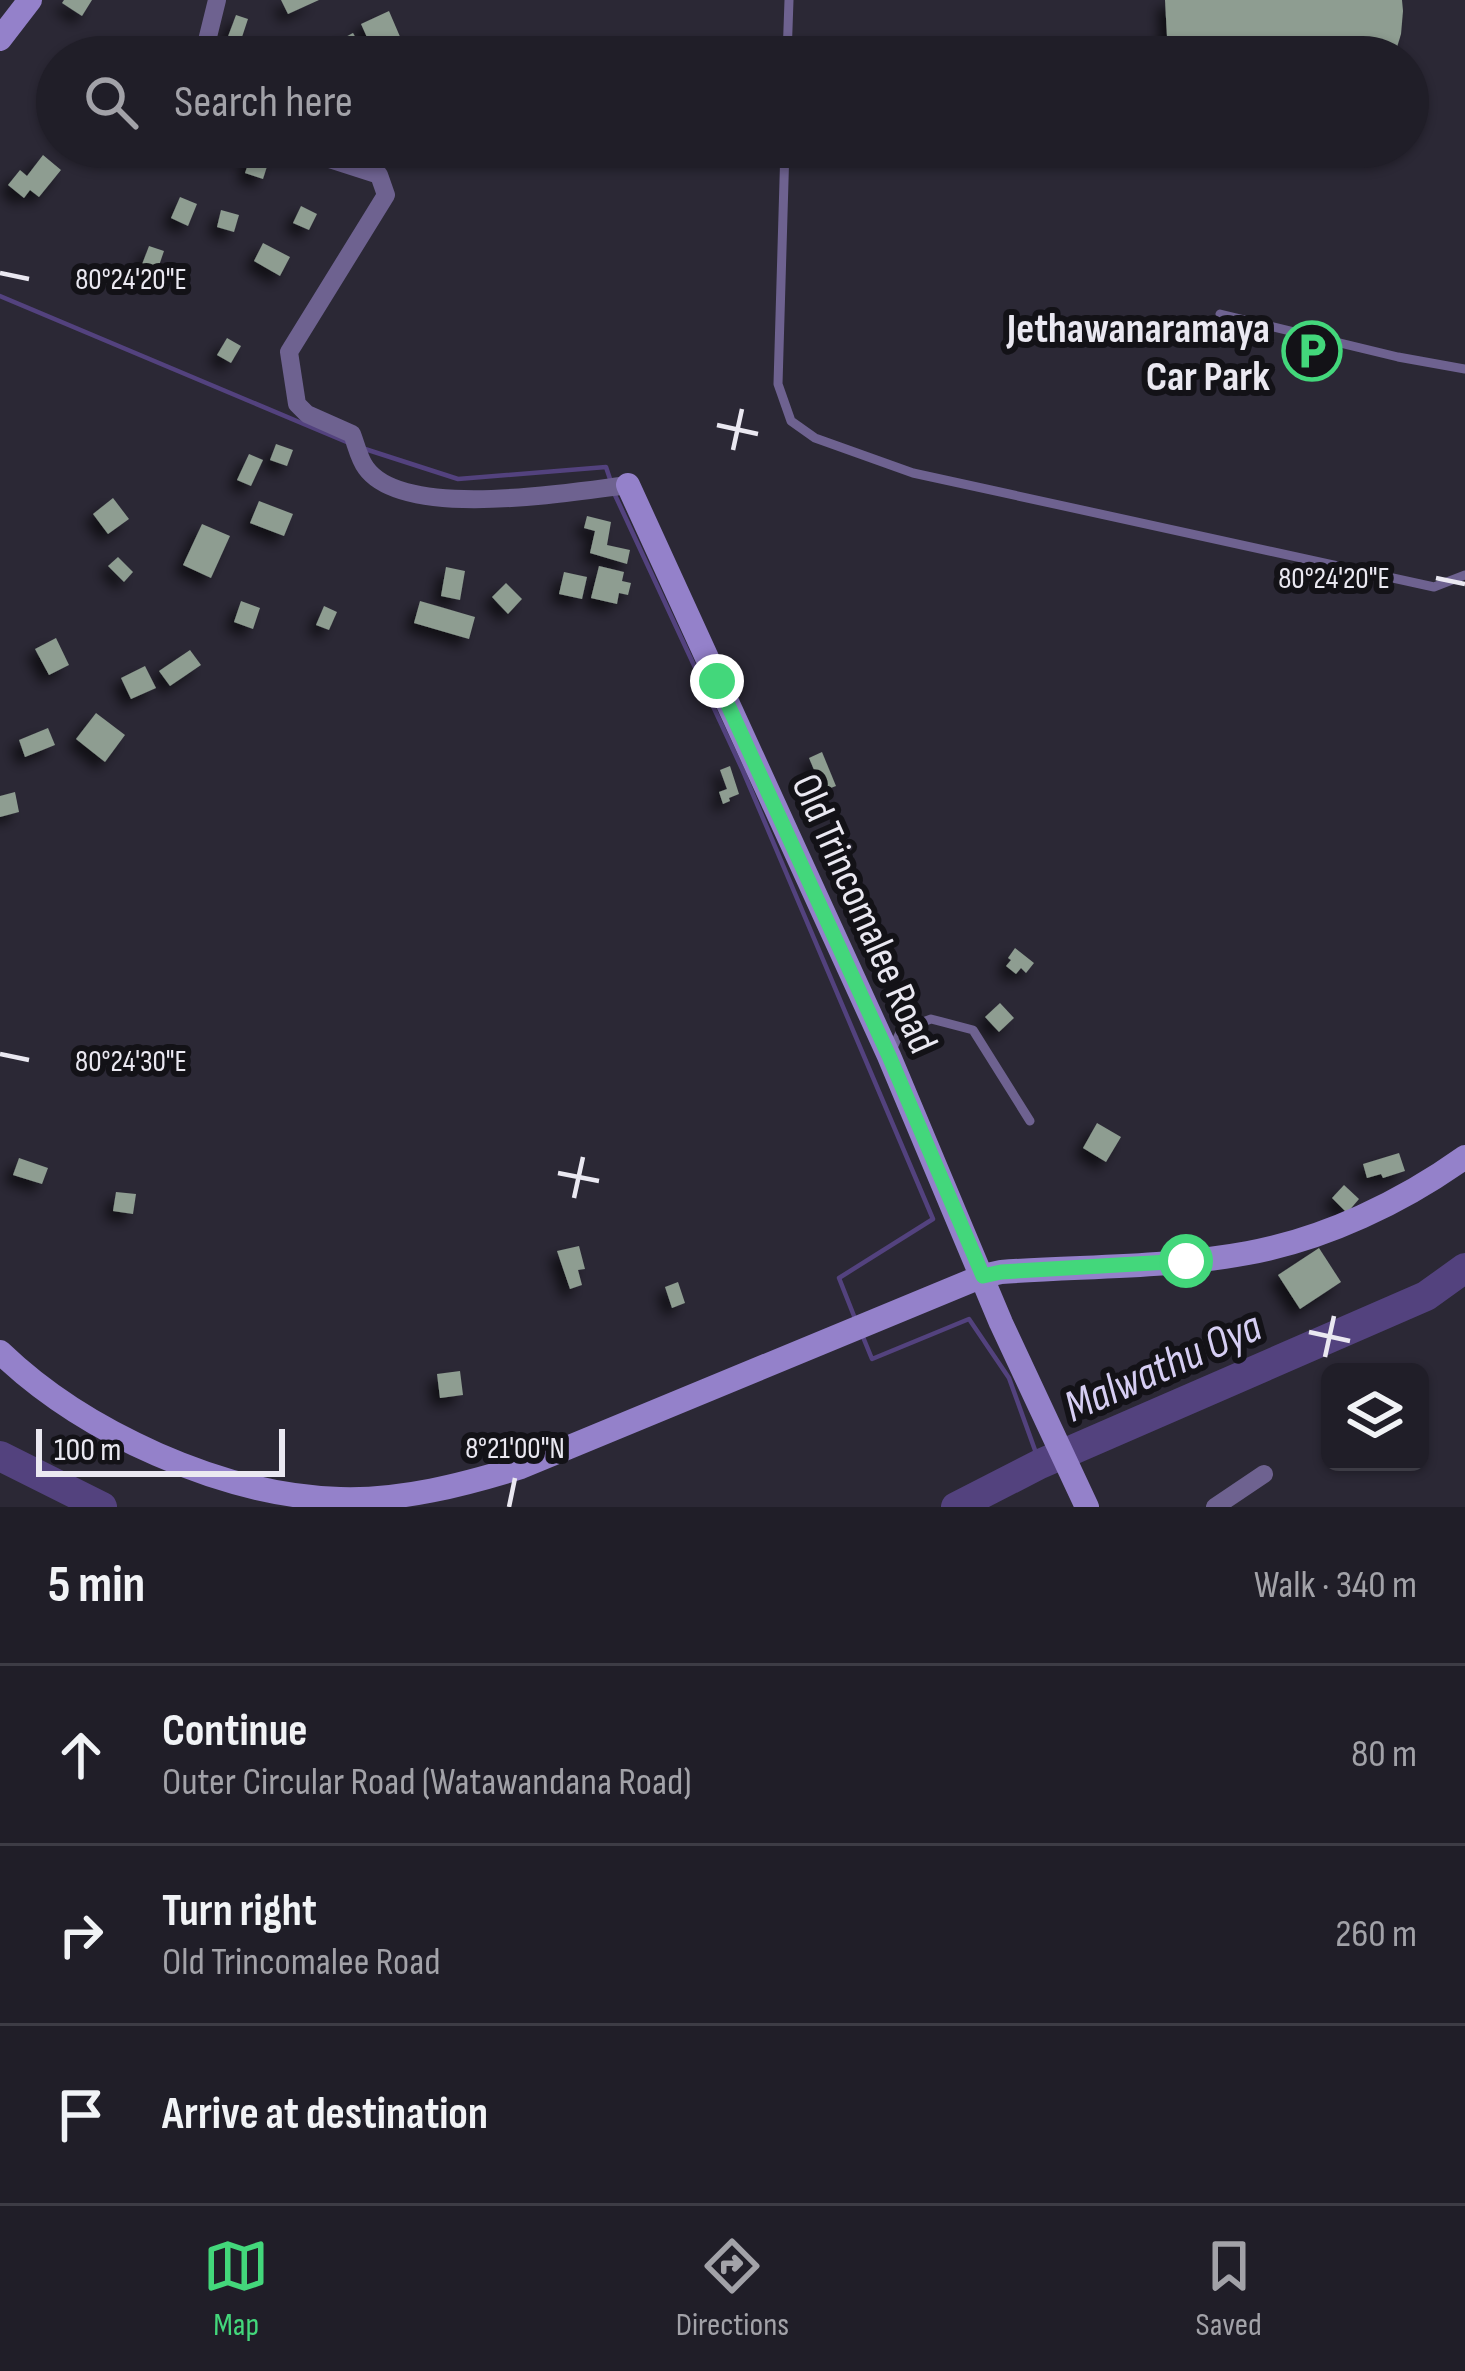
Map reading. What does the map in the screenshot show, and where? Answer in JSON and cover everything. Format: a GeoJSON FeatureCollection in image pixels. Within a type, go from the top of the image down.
{"type":"FeatureCollection","features":[{"type":"Feature","properties":{"kind":"main road"},"geometry":{"type":"LineString","coordinates":[[0,39],[30,0]]}},
{"type":"Feature","properties":{"kind":"main road","name":"Old Trincomalee Road"},"geometry":{"type":"LineString","coordinates":[[628,485],[889,1056],[1001,1323],[1088,1507]]}},
{"type":"Feature","properties":{"kind":"main road"},"geometry":{"type":"LineString","coordinates":[[0,1352],[82,1416],[203,1471],[316,1498],[427,1490],[521,1467],[983,1276],[1186,1261],[1271,1249],[1379,1208],[1465,1157]]}},
{"type":"Feature","properties":{"kind":"street"},"geometry":{"type":"LineString","coordinates":[[208,36],[217,0]]}},
{"type":"Feature","properties":{"kind":"street"},"geometry":{"type":"LineString","coordinates":[[357,168],[379,175],[386,194],[289,352],[297,404],[352,434],[367,470],[394,488],[426,496],[498,500],[628,485]]}},
{"type":"Feature","properties":{"kind":"street"},"geometry":{"type":"LineString","coordinates":[[1215,1507],[1264,1474]]}},
{"type":"Feature","properties":{"kind":"lane"},"geometry":{"type":"LineString","coordinates":[[788,36],[789,0]]}},
{"type":"Feature","properties":{"kind":"lane"},"geometry":{"type":"LineString","coordinates":[[783,168],[778,384],[791,421],[815,438],[913,473],[1435,586],[1465,575]]}},
{"type":"Feature","properties":{"kind":"lane"},"geometry":{"type":"LineString","coordinates":[[1220,314],[1465,369]]}},
{"type":"Feature","properties":{"kind":"lane"},"geometry":{"type":"LineString","coordinates":[[889,1056],[902,1030],[931,1019],[973,1030],[1030,1121]]}},
{"type":"Feature","properties":{"kind":"building"},"geometry":{"type":"Polygon","coordinates":[[[64,0],[92,0],[82,16],[64,0]]]}},
{"type":"Feature","properties":{"kind":"building"},"geometry":{"type":"Polygon","coordinates":[[[281,0],[319,0],[288,14],[281,0]]]}},
{"type":"Feature","properties":{"kind":"building"},"geometry":{"type":"Polygon","coordinates":[[[1165,0],[1402,0],[1400,36],[1167,36],[1165,0]]]}},
{"type":"Feature","properties":{"kind":"building"},"geometry":{"type":"Polygon","coordinates":[[[389,11],[400,36],[366,36],[361,24],[389,11]]]}},
{"type":"Feature","properties":{"kind":"building"},"geometry":{"type":"Polygon","coordinates":[[[236,15],[248,19],[242,36],[228,36],[236,15]]]}},
{"type":"Feature","properties":{"kind":"building"},"geometry":{"type":"Polygon","coordinates":[[[36,164],[36,168],[61,170],[39,197],[30,190],[24,198],[8,185],[20,170],[27,176],[36,164]]]}},
{"type":"Feature","properties":{"kind":"building"},"geometry":{"type":"Polygon","coordinates":[[[247,168],[267,168],[263,179],[245,173],[247,168]]]}},
{"type":"Feature","properties":{"kind":"building"},"geometry":{"type":"Polygon","coordinates":[[[180,197],[197,204],[188,226],[171,218],[180,197]]]}},
{"type":"Feature","properties":{"kind":"building"},"geometry":{"type":"Polygon","coordinates":[[[301,206],[317,214],[309,230],[293,223],[301,206]]]}},
{"type":"Feature","properties":{"kind":"building"},"geometry":{"type":"Polygon","coordinates":[[[221,210],[239,215],[234,232],[217,227],[221,210]]]}},
{"type":"Feature","properties":{"kind":"building"},"geometry":{"type":"Polygon","coordinates":[[[263,243],[290,257],[280,276],[254,261],[263,243]]]}},
{"type":"Feature","properties":{"kind":"building"},"geometry":{"type":"Polygon","coordinates":[[[149,246],[164,251],[154,280],[138,275],[149,246]]]}},
{"type":"Feature","properties":{"kind":"building"},"geometry":{"type":"Polygon","coordinates":[[[227,338],[241,346],[231,363],[217,355],[227,338]]]}},
{"type":"Feature","properties":{"kind":"building"},"geometry":{"type":"Polygon","coordinates":[[[276,444],[293,450],[287,466],[270,460],[276,444]]]}},
{"type":"Feature","properties":{"kind":"building"},"geometry":{"type":"Polygon","coordinates":[[[249,454],[263,460],[251,486],[237,480],[249,454]]]}},
{"type":"Feature","properties":{"kind":"building"},"geometry":{"type":"Polygon","coordinates":[[[113,498],[129,519],[108,534],[93,514],[113,498]]]}},
{"type":"Feature","properties":{"kind":"building"},"geometry":{"type":"Polygon","coordinates":[[[259,501],[293,514],[284,536],[250,523],[259,501]]]}},
{"type":"Feature","properties":{"kind":"building"},"geometry":{"type":"Polygon","coordinates":[[[587,516],[611,522],[607,545],[630,550],[627,564],[590,553],[595,531],[584,528],[587,516]]]}},
{"type":"Feature","properties":{"kind":"building"},"geometry":{"type":"Polygon","coordinates":[[[202,524],[230,536],[211,578],[183,565],[202,524]]]}},
{"type":"Feature","properties":{"kind":"building"},"geometry":{"type":"Polygon","coordinates":[[[118,557],[133,572],[124,582],[108,566],[118,557]]]}},
{"type":"Feature","properties":{"kind":"building"},"geometry":{"type":"Polygon","coordinates":[[[599,566],[624,572],[622,581],[631,583],[628,595],[619,593],[617,604],[591,598],[599,566]]]}},
{"type":"Feature","properties":{"kind":"building"},"geometry":{"type":"Polygon","coordinates":[[[446,567],[465,571],[460,600],[441,596],[446,567]]]}},
{"type":"Feature","properties":{"kind":"building"},"geometry":{"type":"Polygon","coordinates":[[[564,572],[587,577],[582,599],[559,594],[564,572]]]}},
{"type":"Feature","properties":{"kind":"building"},"geometry":{"type":"Polygon","coordinates":[[[506,583],[522,599],[508,614],[492,597],[506,583]]]}},
{"type":"Feature","properties":{"kind":"building"},"geometry":{"type":"Polygon","coordinates":[[[241,601],[260,608],[253,629],[234,622],[241,601]]]}},
{"type":"Feature","properties":{"kind":"building"},"geometry":{"type":"Polygon","coordinates":[[[420,601],[475,617],[469,639],[414,623],[420,601]]]}},
{"type":"Feature","properties":{"kind":"building"},"geometry":{"type":"Polygon","coordinates":[[[324,606],[337,612],[329,630],[316,625],[324,606]]]}},
{"type":"Feature","properties":{"kind":"building"},"geometry":{"type":"Polygon","coordinates":[[[56,638],[69,665],[49,675],[35,649],[56,638]]]}},
{"type":"Feature","properties":{"kind":"building"},"geometry":{"type":"Polygon","coordinates":[[[190,650],[201,665],[170,686],[159,671],[190,650]]]}},
{"type":"Feature","properties":{"kind":"building"},"geometry":{"type":"Polygon","coordinates":[[[145,666],[156,688],[131,699],[121,678],[145,666]]]}},
{"type":"Feature","properties":{"kind":"building"},"geometry":{"type":"Polygon","coordinates":[[[96,713],[125,735],[105,762],[76,739],[96,713]]]}},
{"type":"Feature","properties":{"kind":"building"},"geometry":{"type":"Polygon","coordinates":[[[48,728],[55,745],[25,757],[19,740],[48,728]]]}},
{"type":"Feature","properties":{"kind":"building"},"geometry":{"type":"Polygon","coordinates":[[[822,752],[836,786],[823,791],[809,758],[822,752]]]}},
{"type":"Feature","properties":{"kind":"building"},"geometry":{"type":"Polygon","coordinates":[[[730,766],[739,794],[723,804],[719,792],[727,789],[720,770],[730,766]]]}},
{"type":"Feature","properties":{"kind":"building"},"geometry":{"type":"Polygon","coordinates":[[[15,792],[19,812],[0,817],[0,796],[15,792]]]}},
{"type":"Feature","properties":{"kind":"building"},"geometry":{"type":"Polygon","coordinates":[[[1015,948],[1034,963],[1026,973],[1021,968],[1016,974],[1006,966],[1015,948]]]}},
{"type":"Feature","properties":{"kind":"building"},"geometry":{"type":"Polygon","coordinates":[[[1000,1003],[1014,1018],[999,1032],[985,1017],[1000,1003]]]}},
{"type":"Feature","properties":{"kind":"building"},"geometry":{"type":"Polygon","coordinates":[[[1097,1123],[1121,1137],[1106,1162],[1083,1148],[1097,1123]]]}},
{"type":"Feature","properties":{"kind":"building"},"geometry":{"type":"Polygon","coordinates":[[[1399,1153],[1405,1171],[1367,1178],[1363,1164],[1399,1153]]]}},
{"type":"Feature","properties":{"kind":"building"},"geometry":{"type":"Polygon","coordinates":[[[19,1158],[48,1168],[42,1184],[13,1175],[19,1158]]]}},
{"type":"Feature","properties":{"kind":"building"},"geometry":{"type":"Polygon","coordinates":[[[1344,1185],[1359,1199],[1347,1213],[1332,1198],[1344,1185]]]}},
{"type":"Feature","properties":{"kind":"building"},"geometry":{"type":"Polygon","coordinates":[[[116,1192],[136,1194],[133,1214],[113,1211],[116,1192]]]}},
{"type":"Feature","properties":{"kind":"building"},"geometry":{"type":"Polygon","coordinates":[[[579,1246],[585,1269],[578,1270],[582,1285],[570,1289],[557,1251],[579,1246]]]}},
{"type":"Feature","properties":{"kind":"building"},"geometry":{"type":"Polygon","coordinates":[[[1319,1248],[1341,1282],[1300,1309],[1278,1275],[1319,1248]]]}},
{"type":"Feature","properties":{"kind":"building"},"geometry":{"type":"Polygon","coordinates":[[[678,1282],[685,1303],[672,1308],[665,1287],[678,1282]]]}},
{"type":"Feature","properties":{"kind":"building"},"geometry":{"type":"Polygon","coordinates":[[[460,1371],[463,1395],[440,1398],[437,1374],[460,1371]]]}},
{"type":"Feature","properties":{"kind":"waterway"},"geometry":{"type":"LineString","coordinates":[[0,296],[349,443]]}},
{"type":"Feature","properties":{"kind":"waterway"},"geometry":{"type":"LineString","coordinates":[[365,449],[458,479],[606,467],[610,479]]}},
{"type":"Feature","properties":{"kind":"waterway"},"geometry":{"type":"LineString","coordinates":[[615,495],[743,771],[933,1219],[839,1278],[856,1321]]}},
{"type":"Feature","properties":{"kind":"waterway","name":"Malwathu Oya"},"geometry":{"type":"LineString","coordinates":[[956,1507],[1040,1464],[1426,1296],[1465,1268]]}},
{"type":"Feature","properties":{"kind":"waterway"},"geometry":{"type":"LineString","coordinates":[[863,1337],[872,1359],[969,1319],[1009,1378],[1040,1464]]}},
{"type":"Feature","properties":{"kind":"waterway","name":"Malwathu Oya"},"geometry":{"type":"LineString","coordinates":[[0,1456],[102,1507]]}},
{"type":"Feature","properties":{"kind":"place","name":"Jethawanaramaya Car Park"},"geometry":{"type":"Point","coordinates":[1312,351]}},
{"type":"Feature","properties":{"kind":"route"},"geometry":{"type":"LineString","coordinates":[[717,681],[889,1056],[983,1276],[1186,1261]]}}]}
